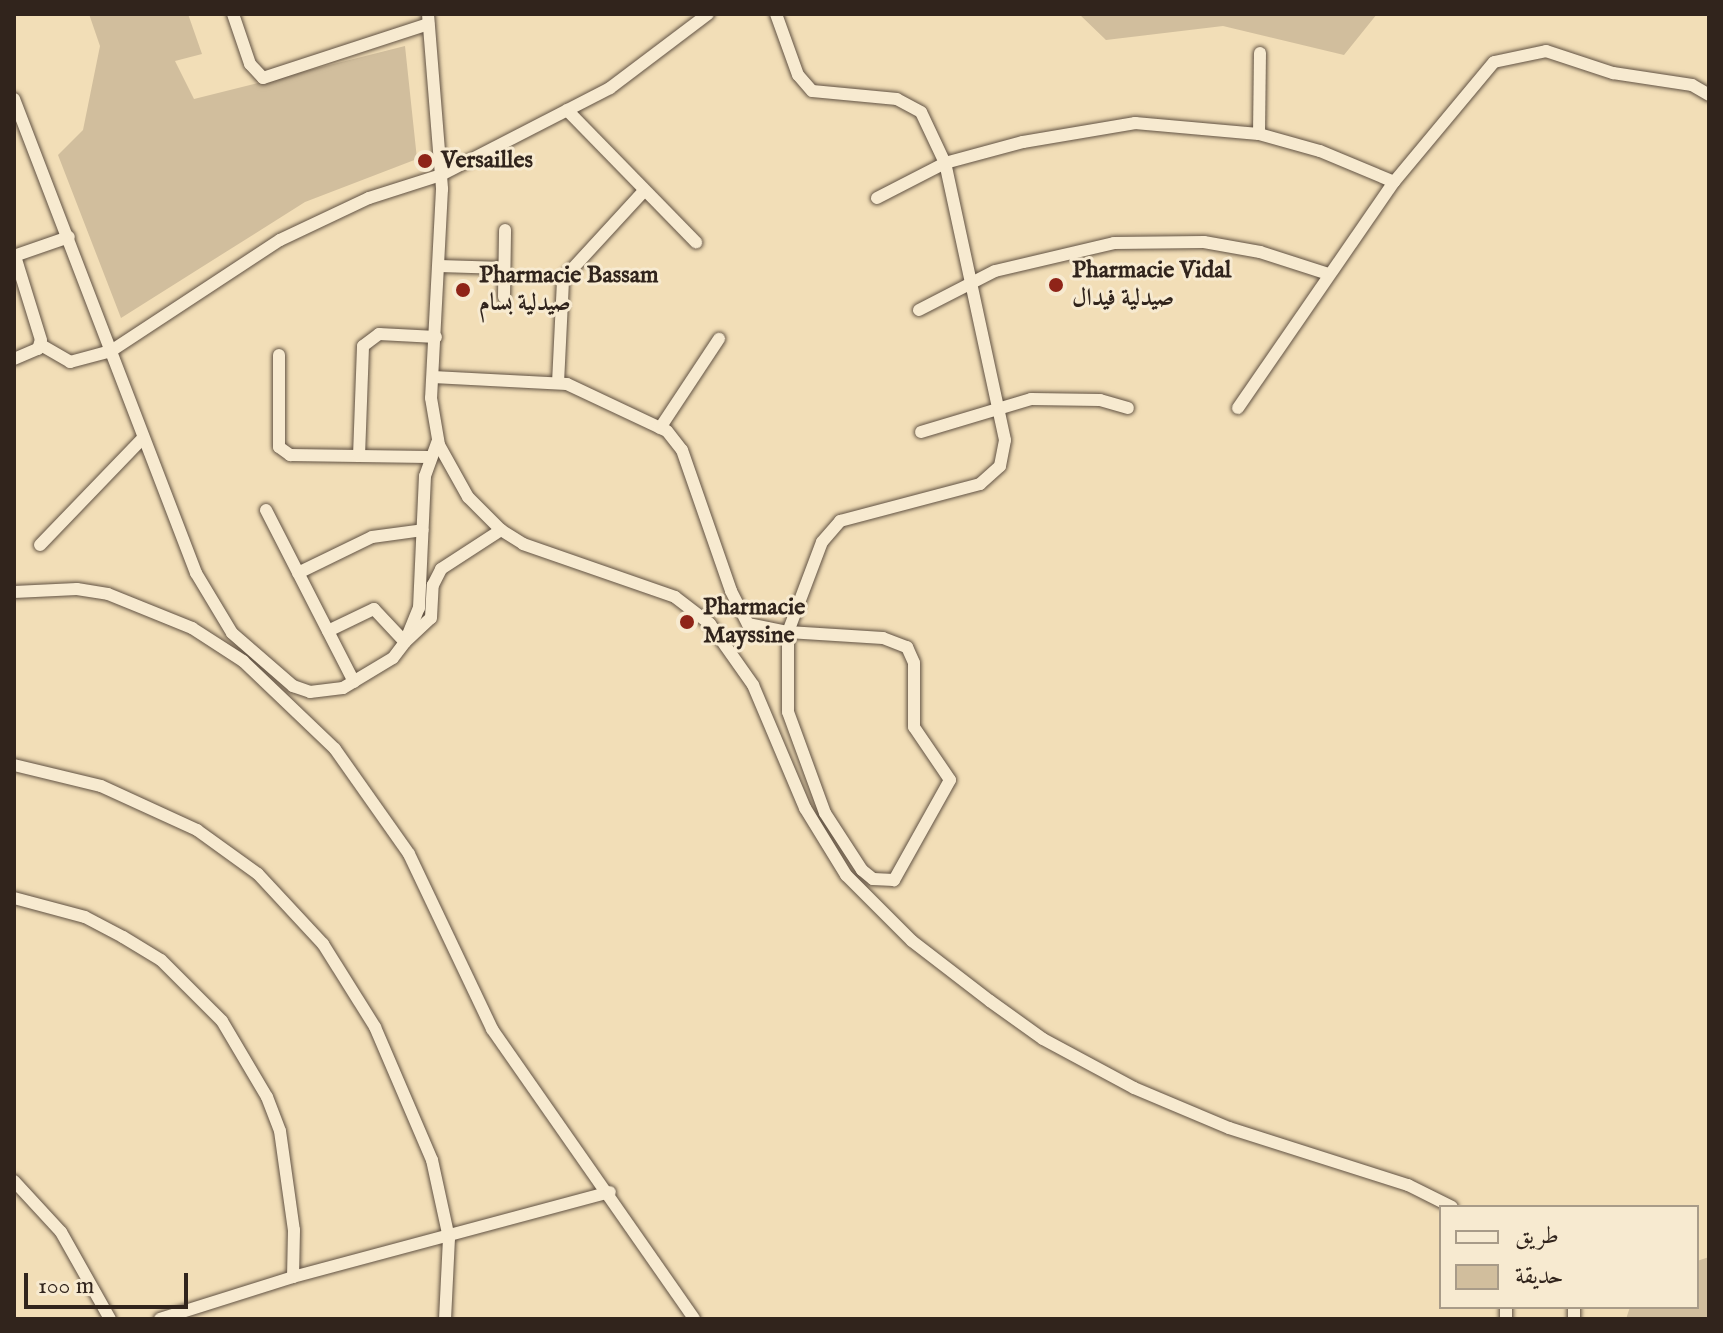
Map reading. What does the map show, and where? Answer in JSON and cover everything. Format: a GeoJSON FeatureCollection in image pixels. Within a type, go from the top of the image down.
{"type":"FeatureCollection","features":[{"type":"Feature","properties":{"kind":"street"},"geometry":{"type":"LineString","coordinates":[[233,14],[250,64],[263,78],[428,19],[441,175],[433,377],[438,440],[468,497],[501,530],[548,556],[675,597],[710,624],[753,685],[805,808],[846,875],[912,941],[1043,1039],[1160,1100],[1382,1176],[1447,1205]]}},
{"type":"Feature","properties":{"kind":"street"},"geometry":{"type":"LineString","coordinates":[[69,237],[14,256],[41,345],[70,362],[111,351],[280,240],[369,198],[441,175],[610,88],[708,14]]}},
{"type":"Feature","properties":{"kind":"street"},"geometry":{"type":"LineString","coordinates":[[433,377],[558,383],[660,428],[682,450],[740,614],[753,628],[788,632],[883,638],[913,656],[914,727],[950,780],[894,880],[866,874],[825,813],[788,712],[788,632],[822,542],[840,521],[990,478],[1005,456],[1000,405],[974,279],[945,163],[921,112],[912,103],[812,91],[798,75],[776,14]]}},
{"type":"Feature","properties":{"kind":"street"},"geometry":{"type":"LineString","coordinates":[[1238,408],[1394,182],[1494,62],[1546,51],[1613,73],[1692,85],[1709,95]]}},
{"type":"Feature","properties":{"kind":"street"},"geometry":{"type":"LineString","coordinates":[[1259,134],[1260,53]]}},
{"type":"Feature","properties":{"kind":"street"},"geometry":{"type":"LineString","coordinates":[[14,99],[22,130],[69,237],[142,439],[196,573],[232,633],[293,686],[327,692],[354,682],[393,658],[431,618],[433,585],[441,569],[501,530]]}},
{"type":"Feature","properties":{"kind":"street"},"geometry":{"type":"LineString","coordinates":[[567,110],[696,242]]}},
{"type":"Feature","properties":{"kind":"street"},"geometry":{"type":"LineString","coordinates":[[877,198],[945,163],[1023,142],[1135,123],[1259,134],[1320,151],[1394,182]]}},
{"type":"Feature","properties":{"kind":"street"},"geometry":{"type":"LineString","coordinates":[[14,141],[22,130]]}},
{"type":"Feature","properties":{"kind":"street"},"geometry":{"type":"LineString","coordinates":[[558,383],[563,279],[644,191]]}},
{"type":"Feature","properties":{"kind":"street"},"geometry":{"type":"LineString","coordinates":[[504,297],[505,230]]}},
{"type":"Feature","properties":{"kind":"street"},"geometry":{"type":"LineString","coordinates":[[919,310],[974,279],[1078,249],[1177,242],[1260,252],[1328,274]]}},
{"type":"Feature","properties":{"kind":"street"},"geometry":{"type":"LineString","coordinates":[[439,266],[504,268]]}},
{"type":"Feature","properties":{"kind":"street"},"geometry":{"type":"LineString","coordinates":[[359,456],[363,346],[379,334],[436,337]]}},
{"type":"Feature","properties":{"kind":"street"},"geometry":{"type":"LineString","coordinates":[[660,428],[719,339]]}},
{"type":"Feature","properties":{"kind":"street"},"geometry":{"type":"LineString","coordinates":[[14,359],[41,345]]}},
{"type":"Feature","properties":{"kind":"street"},"geometry":{"type":"LineString","coordinates":[[279,355],[279,447],[290,455],[428,457]]}},
{"type":"Feature","properties":{"kind":"street"},"geometry":{"type":"LineString","coordinates":[[921,432],[1000,405],[1058,398],[1128,408]]}},
{"type":"Feature","properties":{"kind":"street"},"geometry":{"type":"LineString","coordinates":[[40,545],[142,439]]}},
{"type":"Feature","properties":{"kind":"street"},"geometry":{"type":"LineString","coordinates":[[405,642],[419,608],[428,457],[438,440]]}},
{"type":"Feature","properties":{"kind":"street"},"geometry":{"type":"LineString","coordinates":[[266,510],[354,682]]}},
{"type":"Feature","properties":{"kind":"street"},"geometry":{"type":"LineString","coordinates":[[298,573],[372,537],[423,530]]}},
{"type":"Feature","properties":{"kind":"street"},"geometry":{"type":"LineString","coordinates":[[14,592],[77,589],[108,594],[192,628],[243,661],[335,749],[409,854],[492,1029],[610,1192],[694,1319]]}},
{"type":"Feature","properties":{"kind":"street"},"geometry":{"type":"LineString","coordinates":[[328,631],[374,609],[405,642]]}},
{"type":"Feature","properties":{"kind":"street"},"geometry":{"type":"LineString","coordinates":[[14,765],[86,781],[164,811],[224,847],[292,905],[352,985],[375,1027],[420,1127],[449,1238],[445,1319]]}},
{"type":"Feature","properties":{"kind":"street"},"geometry":{"type":"LineString","coordinates":[[14,898],[85,917],[123,937],[161,960],[222,1021],[267,1097],[280,1131],[294,1230],[293,1277]]}},
{"type":"Feature","properties":{"kind":"street"},"geometry":{"type":"LineString","coordinates":[[14,1181],[61,1232],[110,1319]]}},
{"type":"Feature","properties":{"kind":"street"},"geometry":{"type":"LineString","coordinates":[[160,1319],[293,1277],[449,1238],[610,1192]]}},
{"type":"Feature","properties":{"kind":"green space"},"geometry":{"type":"Polygon","coordinates":[[[89,14],[188,14],[202,54],[175,61],[194,99],[405,46],[417,159],[305,202],[121,318],[58,155],[83,130],[100,46],[89,14]]]}},
{"type":"Feature","properties":{"kind":"green space"},"geometry":{"type":"Polygon","coordinates":[[[1079,14],[1377,14],[1344,55],[1223,26],[1106,40],[1079,14]]]}},
{"type":"Feature","properties":{"kind":"green space"},"geometry":{"type":"Polygon","coordinates":[[[1709,1257],[1709,1319],[1626,1319],[1629,1309],[1699,1309],[1699,1260],[1709,1257]]]}},
{"type":"Feature","properties":{"kind":"place","name":"Versailles"},"geometry":{"type":"Point","coordinates":[425,161]}},
{"type":"Feature","properties":{"kind":"place","name":"Pharmacie Vidal صيدلية فيدال"},"geometry":{"type":"Point","coordinates":[1056,285]}},
{"type":"Feature","properties":{"kind":"place","name":"Pharmacie Bassam صيدلية بسام"},"geometry":{"type":"Point","coordinates":[463,290]}},
{"type":"Feature","properties":{"kind":"place","name":"Pharmacie Mayssine"},"geometry":{"type":"Point","coordinates":[687,622]}}]}
